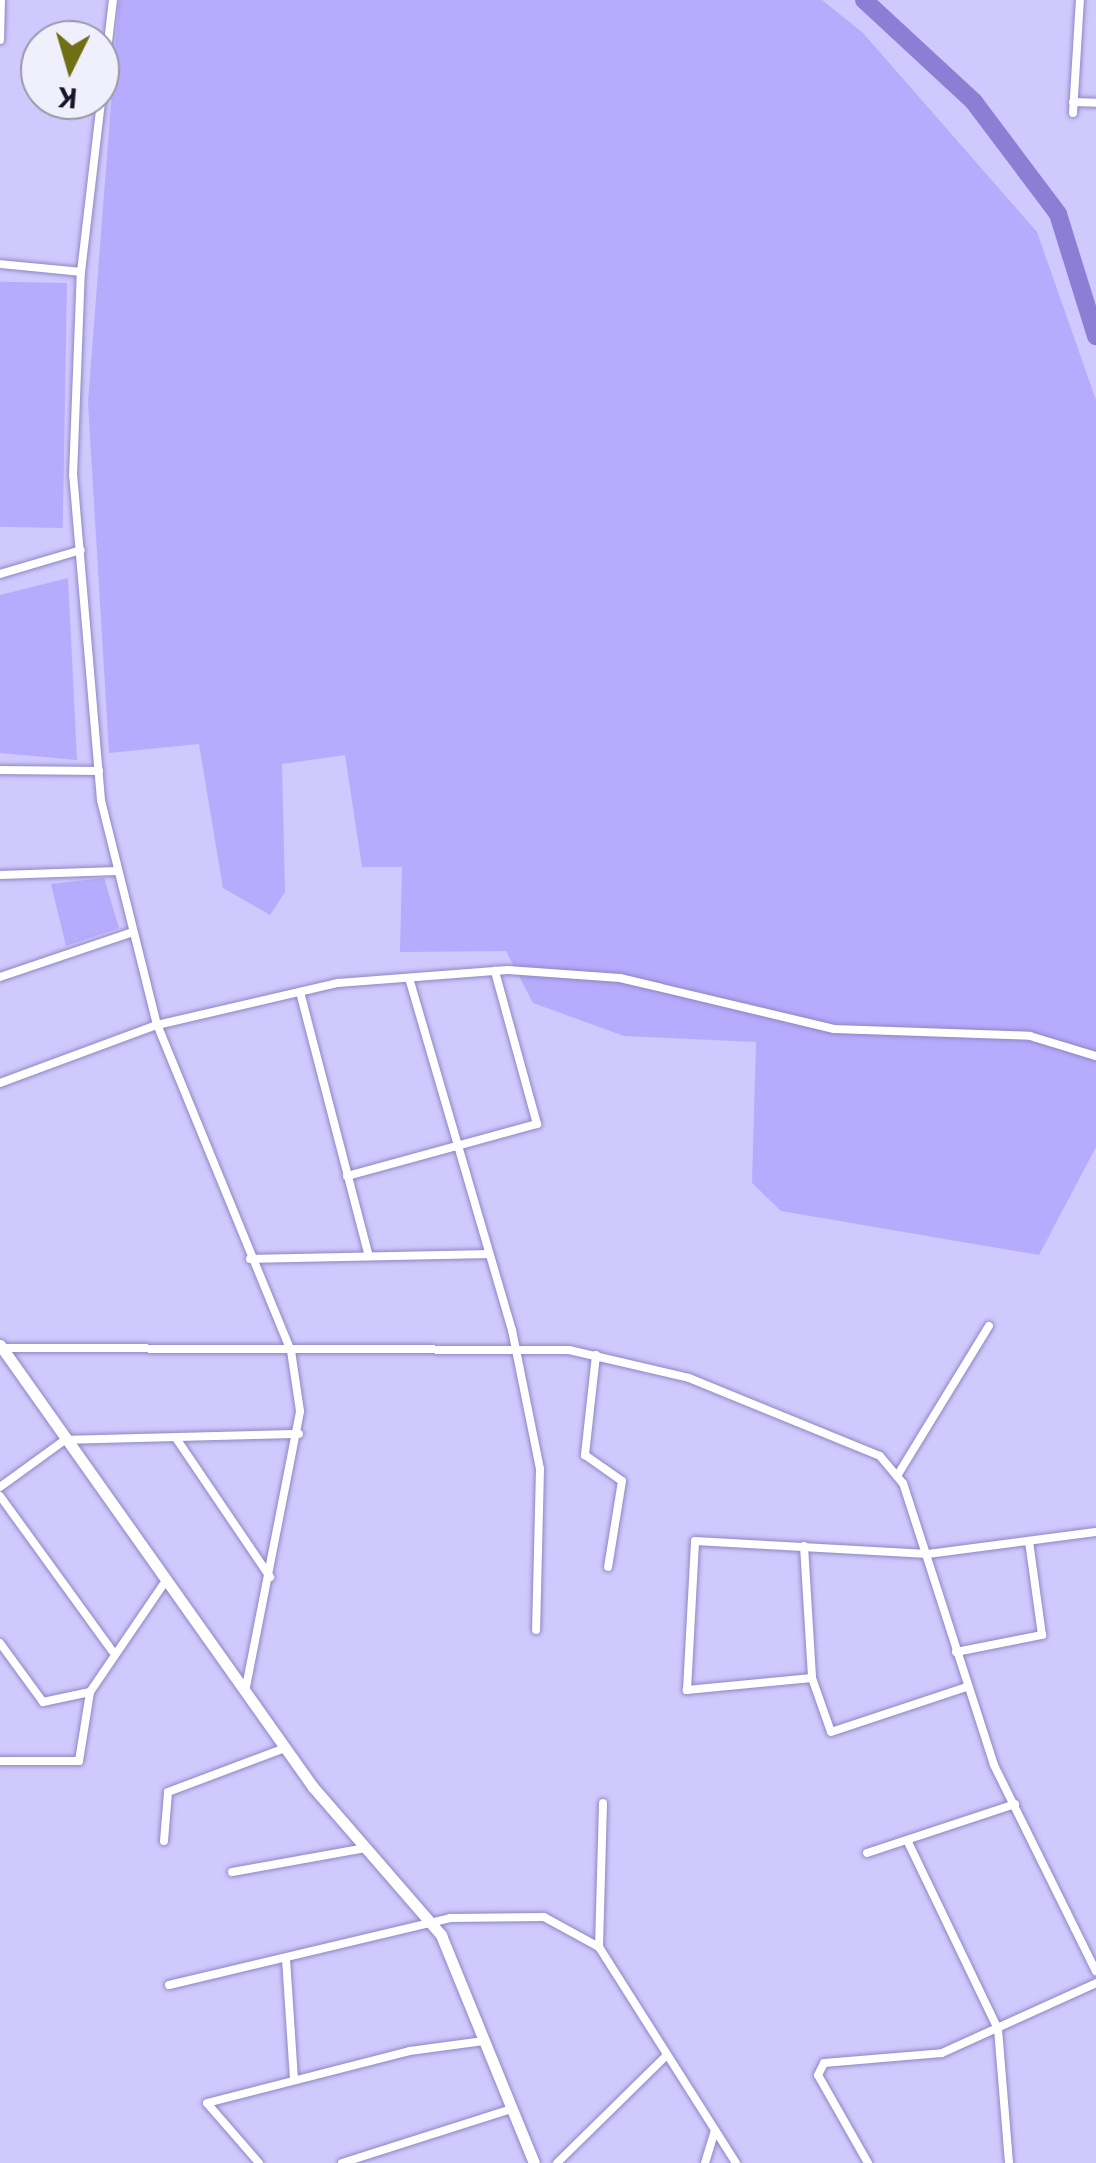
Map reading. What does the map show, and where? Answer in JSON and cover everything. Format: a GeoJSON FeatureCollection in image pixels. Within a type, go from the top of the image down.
{"type":"FeatureCollection","features":[{"type":"Feature","properties":{"kind":"street"},"geometry":{"type":"LineString","coordinates":[[0,40],[2,0]]}},
{"type":"Feature","properties":{"kind":"street"},"geometry":{"type":"LineString","coordinates":[[113,0],[72,379],[81,550],[99,771],[117,870],[157,1025],[291,1351],[298,1434],[245,1692]]}},
{"type":"Feature","properties":{"kind":"street"},"geometry":{"type":"LineString","coordinates":[[1080,0],[1073,108],[1096,103]]}},
{"type":"Feature","properties":{"kind":"street"},"geometry":{"type":"LineString","coordinates":[[0,264],[81,272]]}},
{"type":"Feature","properties":{"kind":"street"},"geometry":{"type":"LineString","coordinates":[[0,574],[81,550]]}},
{"type":"Feature","properties":{"kind":"street"},"geometry":{"type":"LineString","coordinates":[[0,770],[99,771]]}},
{"type":"Feature","properties":{"kind":"street"},"geometry":{"type":"LineString","coordinates":[[0,876],[117,870]]}},
{"type":"Feature","properties":{"kind":"street"},"geometry":{"type":"LineString","coordinates":[[0,977],[134,932]]}},
{"type":"Feature","properties":{"kind":"street"},"geometry":{"type":"LineString","coordinates":[[0,1082],[157,1025],[300,992],[495,971],[620,978],[834,1028],[1030,1036],[1096,1056]]}},
{"type":"Feature","properties":{"kind":"street"},"geometry":{"type":"LineString","coordinates":[[347,1176],[537,1124],[495,971]]}},
{"type":"Feature","properties":{"kind":"street"},"geometry":{"type":"LineString","coordinates":[[408,978],[514,1346],[543,1499],[536,1630]]}},
{"type":"Feature","properties":{"kind":"street"},"geometry":{"type":"LineString","coordinates":[[300,992],[370,1256]]}},
{"type":"Feature","properties":{"kind":"street"},"geometry":{"type":"LineString","coordinates":[[250,1259],[488,1254]]}},
{"type":"Feature","properties":{"kind":"street"},"geometry":{"type":"LineString","coordinates":[[896,1476],[989,1326]]}},
{"type":"Feature","properties":{"kind":"street"},"geometry":{"type":"LineString","coordinates":[[2,1347],[291,1351],[514,1346],[596,1355],[689,1378],[880,1456],[896,1476],[928,1554],[966,1687],[1015,1804],[1096,1970]]}},
{"type":"Feature","properties":{"kind":"street"},"geometry":{"type":"LineString","coordinates":[[2,1347],[163,1584],[285,1748],[429,1922],[534,2163]]}},
{"type":"Feature","properties":{"kind":"street"},"geometry":{"type":"LineString","coordinates":[[596,1355],[585,1455],[622,1480],[608,1567]]}},
{"type":"Feature","properties":{"kind":"street"},"geometry":{"type":"LineString","coordinates":[[0,1487],[65,1440],[298,1434]]}},
{"type":"Feature","properties":{"kind":"street"},"geometry":{"type":"LineString","coordinates":[[176,1438],[270,1577]]}},
{"type":"Feature","properties":{"kind":"street"},"geometry":{"type":"LineString","coordinates":[[0,1496],[112,1651]]}},
{"type":"Feature","properties":{"kind":"street"},"geometry":{"type":"LineString","coordinates":[[812,1678],[687,1690],[695,1541],[928,1554],[1096,1532]]}},
{"type":"Feature","properties":{"kind":"street"},"geometry":{"type":"LineString","coordinates":[[956,1652],[1042,1634],[1029,1541]]}},
{"type":"Feature","properties":{"kind":"street"},"geometry":{"type":"LineString","coordinates":[[804,1546],[812,1678],[831,1732],[966,1687]]}},
{"type":"Feature","properties":{"kind":"street"},"geometry":{"type":"LineString","coordinates":[[0,1761],[79,1761],[90,1692],[112,1651],[163,1584]]}},
{"type":"Feature","properties":{"kind":"street"},"geometry":{"type":"LineString","coordinates":[[0,1643],[44,1702],[90,1692]]}},
{"type":"Feature","properties":{"kind":"street"},"geometry":{"type":"LineString","coordinates":[[164,1841],[168,1792],[285,1748]]}},
{"type":"Feature","properties":{"kind":"street"},"geometry":{"type":"LineString","coordinates":[[599,1947],[603,1803]]}},
{"type":"Feature","properties":{"kind":"street"},"geometry":{"type":"LineString","coordinates":[[868,1853],[1015,1804]]}},
{"type":"Feature","properties":{"kind":"street"},"geometry":{"type":"LineString","coordinates":[[907,1840],[998,2029],[1009,2163]]}},
{"type":"Feature","properties":{"kind":"street"},"geometry":{"type":"LineString","coordinates":[[232,1872],[366,1848]]}},
{"type":"Feature","properties":{"kind":"street"},"geometry":{"type":"LineString","coordinates":[[169,1985],[286,1960],[429,1922],[544,1916],[599,1947],[736,2163]]}},
{"type":"Feature","properties":{"kind":"street"},"geometry":{"type":"LineString","coordinates":[[286,1960],[294,2079]]}},
{"type":"Feature","properties":{"kind":"street"},"geometry":{"type":"LineString","coordinates":[[868,2163],[818,2068],[904,2062],[998,2029],[1096,1983]]}},
{"type":"Feature","properties":{"kind":"street"},"geometry":{"type":"LineString","coordinates":[[259,2163],[207,2104],[294,2079],[484,2042]]}},
{"type":"Feature","properties":{"kind":"street"},"geometry":{"type":"LineString","coordinates":[[557,2163],[666,2056]]}},
{"type":"Feature","properties":{"kind":"street"},"geometry":{"type":"LineString","coordinates":[[342,2163],[512,2109]]}},
{"type":"Feature","properties":{"kind":"street"},"geometry":{"type":"LineString","coordinates":[[705,2163],[715,2130]]}},
{"type":"Feature","properties":{"kind":"shaded area"},"geometry":{"type":"Polygon","coordinates":[[[119,0],[822,0],[863,33],[1037,232],[1096,400],[1096,1147],[1039,1255],[781,1211],[752,1183],[756,1042],[624,1036],[533,1003],[506,951],[400,952],[402,867],[362,867],[345,755],[282,764],[285,892],[270,915],[223,888],[199,744],[109,753],[88,402],[110,120],[120,120],[119,0]]]}},
{"type":"Feature","properties":{"kind":"shaded area"},"geometry":{"type":"Polygon","coordinates":[[[0,282],[67,283],[63,528],[0,527],[0,282]]]}},
{"type":"Feature","properties":{"kind":"shaded area"},"geometry":{"type":"Polygon","coordinates":[[[68,578],[77,760],[0,753],[0,595],[68,578]]]}},
{"type":"Feature","properties":{"kind":"shaded area"},"geometry":{"type":"Polygon","coordinates":[[[104,878],[119,928],[66,946],[51,884],[104,878]]]}},
{"type":"Feature","properties":{"kind":"waterway"},"geometry":{"type":"LineString","coordinates":[[864,0],[974,102],[1058,214],[1096,336]]}}]}
